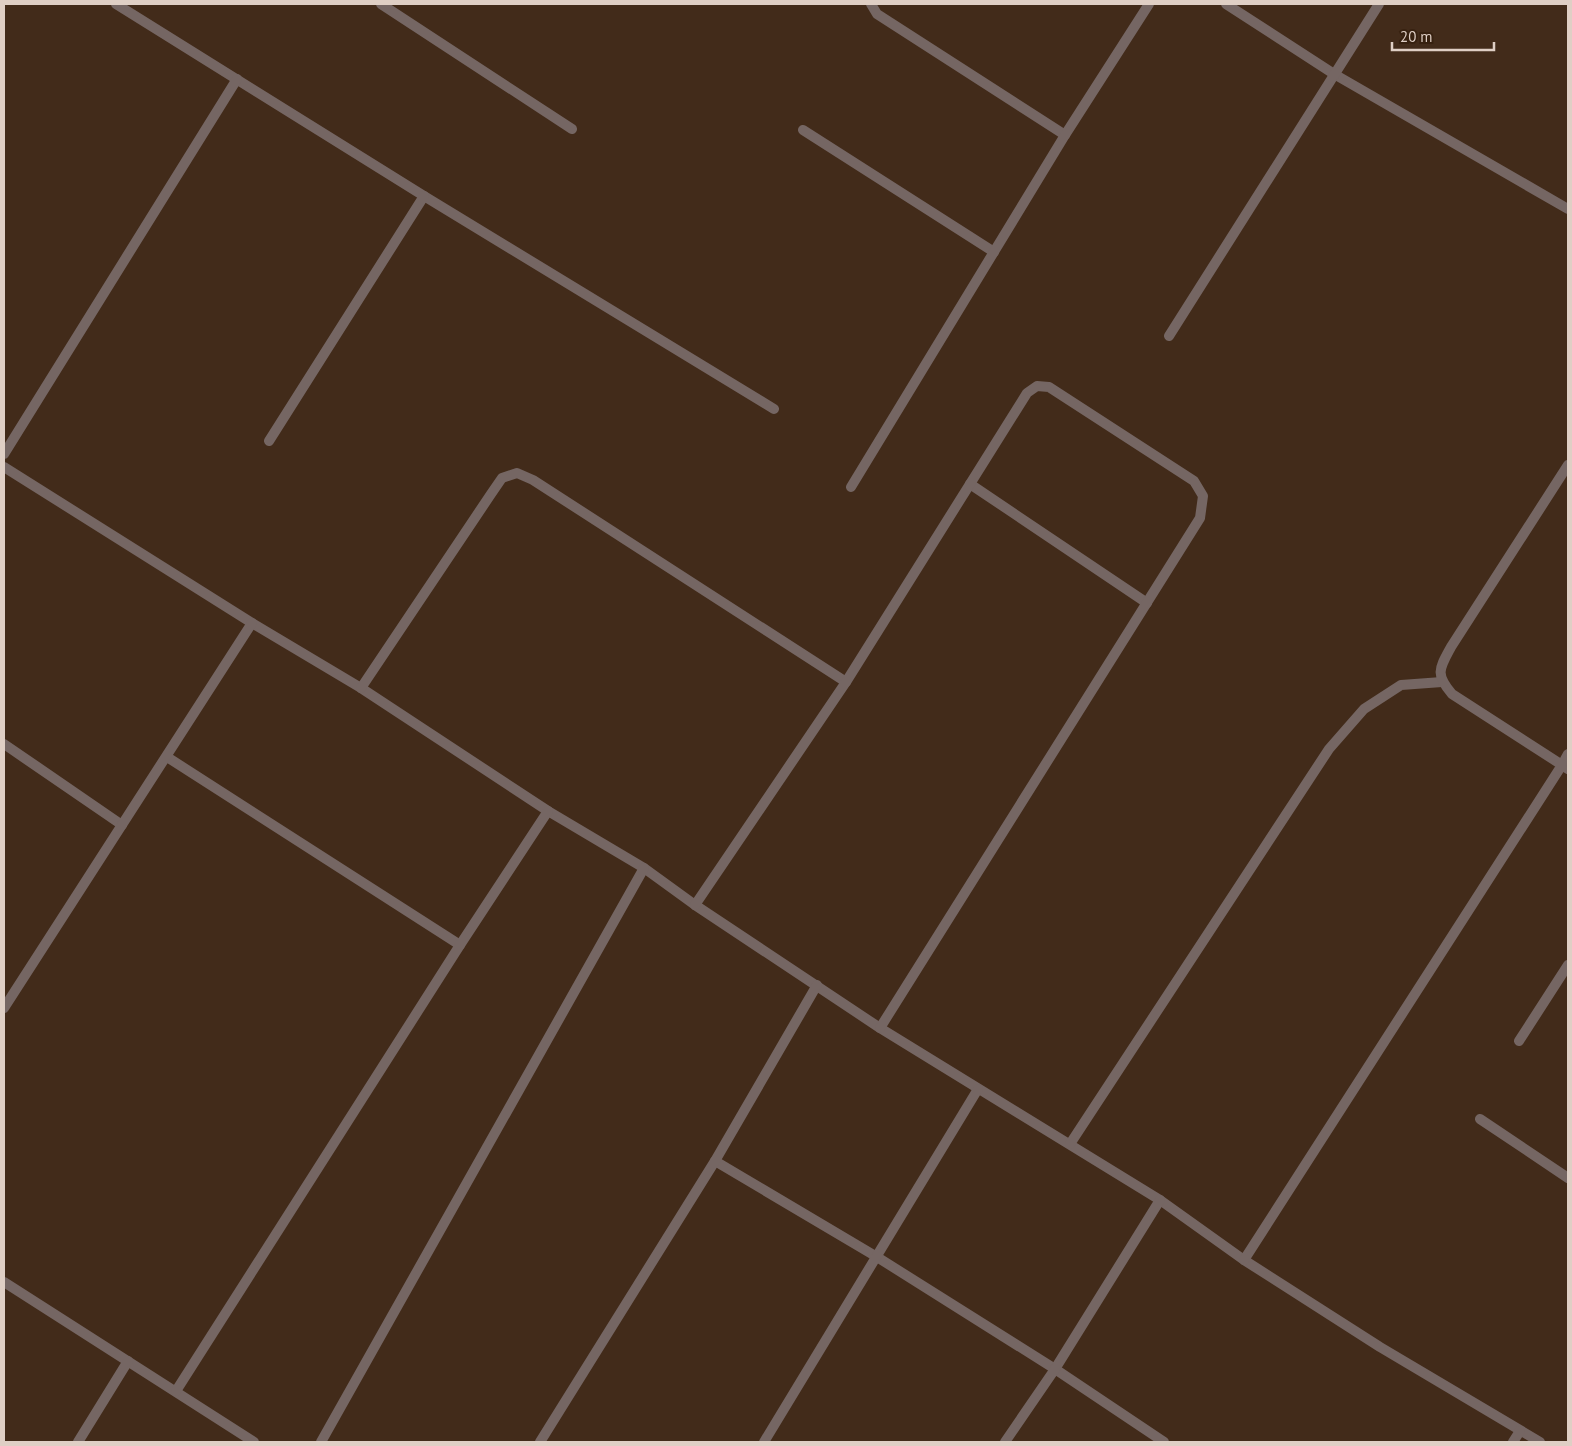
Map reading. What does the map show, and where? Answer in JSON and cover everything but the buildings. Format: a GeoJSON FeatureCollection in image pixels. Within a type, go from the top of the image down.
{"type":"FeatureCollection","features":[{"type":"Feature","properties":{"kind":"street"},"geometry":{"type":"LineString","coordinates":[[116,4],[424,196],[774,409]]}},
{"type":"Feature","properties":{"kind":"street"},"geometry":{"type":"LineString","coordinates":[[381,4],[572,129]]}},
{"type":"Feature","properties":{"kind":"street"},"geometry":{"type":"LineString","coordinates":[[871,4],[877,14],[1065,135]]}},
{"type":"Feature","properties":{"kind":"street"},"geometry":{"type":"LineString","coordinates":[[851,487],[1065,135],[1149,4]]}},
{"type":"Feature","properties":{"kind":"street"},"geometry":{"type":"LineString","coordinates":[[1226,4],[1334,74],[1568,209]]}},
{"type":"Feature","properties":{"kind":"street"},"geometry":{"type":"LineString","coordinates":[[1169,336],[1379,4]]}},
{"type":"Feature","properties":{"kind":"street"},"geometry":{"type":"LineString","coordinates":[[4,454],[237,79]]}},
{"type":"Feature","properties":{"kind":"street"},"geometry":{"type":"LineString","coordinates":[[803,130],[994,252]]}},
{"type":"Feature","properties":{"kind":"street"},"geometry":{"type":"LineString","coordinates":[[269,441],[424,196]]}},
{"type":"Feature","properties":{"kind":"street"},"geometry":{"type":"LineString","coordinates":[[696,904],[846,682],[1027,393],[1037,386],[1049,387],[1194,481],[1203,496],[1200,518],[880,1028]]}},
{"type":"Feature","properties":{"kind":"street"},"geometry":{"type":"LineString","coordinates":[[1565,767],[1452,694],[1442,682],[1439,674],[1441,665],[1451,647],[1568,465]]}},
{"type":"Feature","properties":{"kind":"street"},"geometry":{"type":"LineString","coordinates":[[4,467],[252,623],[361,688],[548,811],[644,868],[880,1028],[1160,1200],[1244,1260],[1380,1347],[1540,1442]]}},
{"type":"Feature","properties":{"kind":"street"},"geometry":{"type":"LineString","coordinates":[[361,688],[502,478],[517,473],[541,485],[846,682]]}},
{"type":"Feature","properties":{"kind":"street"},"geometry":{"type":"LineString","coordinates":[[970,484],[1147,604]]}},
{"type":"Feature","properties":{"kind":"street"},"geometry":{"type":"LineString","coordinates":[[5,1003],[252,623]]}},
{"type":"Feature","properties":{"kind":"street"},"geometry":{"type":"LineString","coordinates":[[1070,1144],[1330,749],[1364,709],[1401,684],[1442,682]]}},
{"type":"Feature","properties":{"kind":"street"},"geometry":{"type":"LineString","coordinates":[[4,744],[122,825]]}},
{"type":"Feature","properties":{"kind":"street"},"geometry":{"type":"LineString","coordinates":[[1244,1260],[1565,767],[1568,754]]}},
{"type":"Feature","properties":{"kind":"street"},"geometry":{"type":"LineString","coordinates":[[166,757],[460,945]]}},
{"type":"Feature","properties":{"kind":"street"},"geometry":{"type":"LineString","coordinates":[[176,1391],[460,945],[548,811]]}},
{"type":"Feature","properties":{"kind":"street"},"geometry":{"type":"LineString","coordinates":[[321,1442],[644,868]]}},
{"type":"Feature","properties":{"kind":"street"},"geometry":{"type":"LineString","coordinates":[[1519,1041],[1568,965]]}},
{"type":"Feature","properties":{"kind":"street"},"geometry":{"type":"LineString","coordinates":[[540,1442],[715,1161],[817,985]]}},
{"type":"Feature","properties":{"kind":"street"},"geometry":{"type":"LineString","coordinates":[[764,1442],[978,1089]]}},
{"type":"Feature","properties":{"kind":"street"},"geometry":{"type":"LineString","coordinates":[[1480,1119],[1568,1178]]}},
{"type":"Feature","properties":{"kind":"street"},"geometry":{"type":"LineString","coordinates":[[715,1161],[877,1257],[1055,1369],[1164,1442]]}},
{"type":"Feature","properties":{"kind":"street"},"geometry":{"type":"LineString","coordinates":[[1004,1442],[1055,1369],[1160,1200]]}},
{"type":"Feature","properties":{"kind":"street"},"geometry":{"type":"LineString","coordinates":[[4,1282],[254,1442]]}},
{"type":"Feature","properties":{"kind":"street"},"geometry":{"type":"LineString","coordinates":[[78,1442],[128,1361]]}},
{"type":"Feature","properties":{"kind":"street"},"geometry":{"type":"LineString","coordinates":[[1513,1442],[1520,1430]]}}]}
